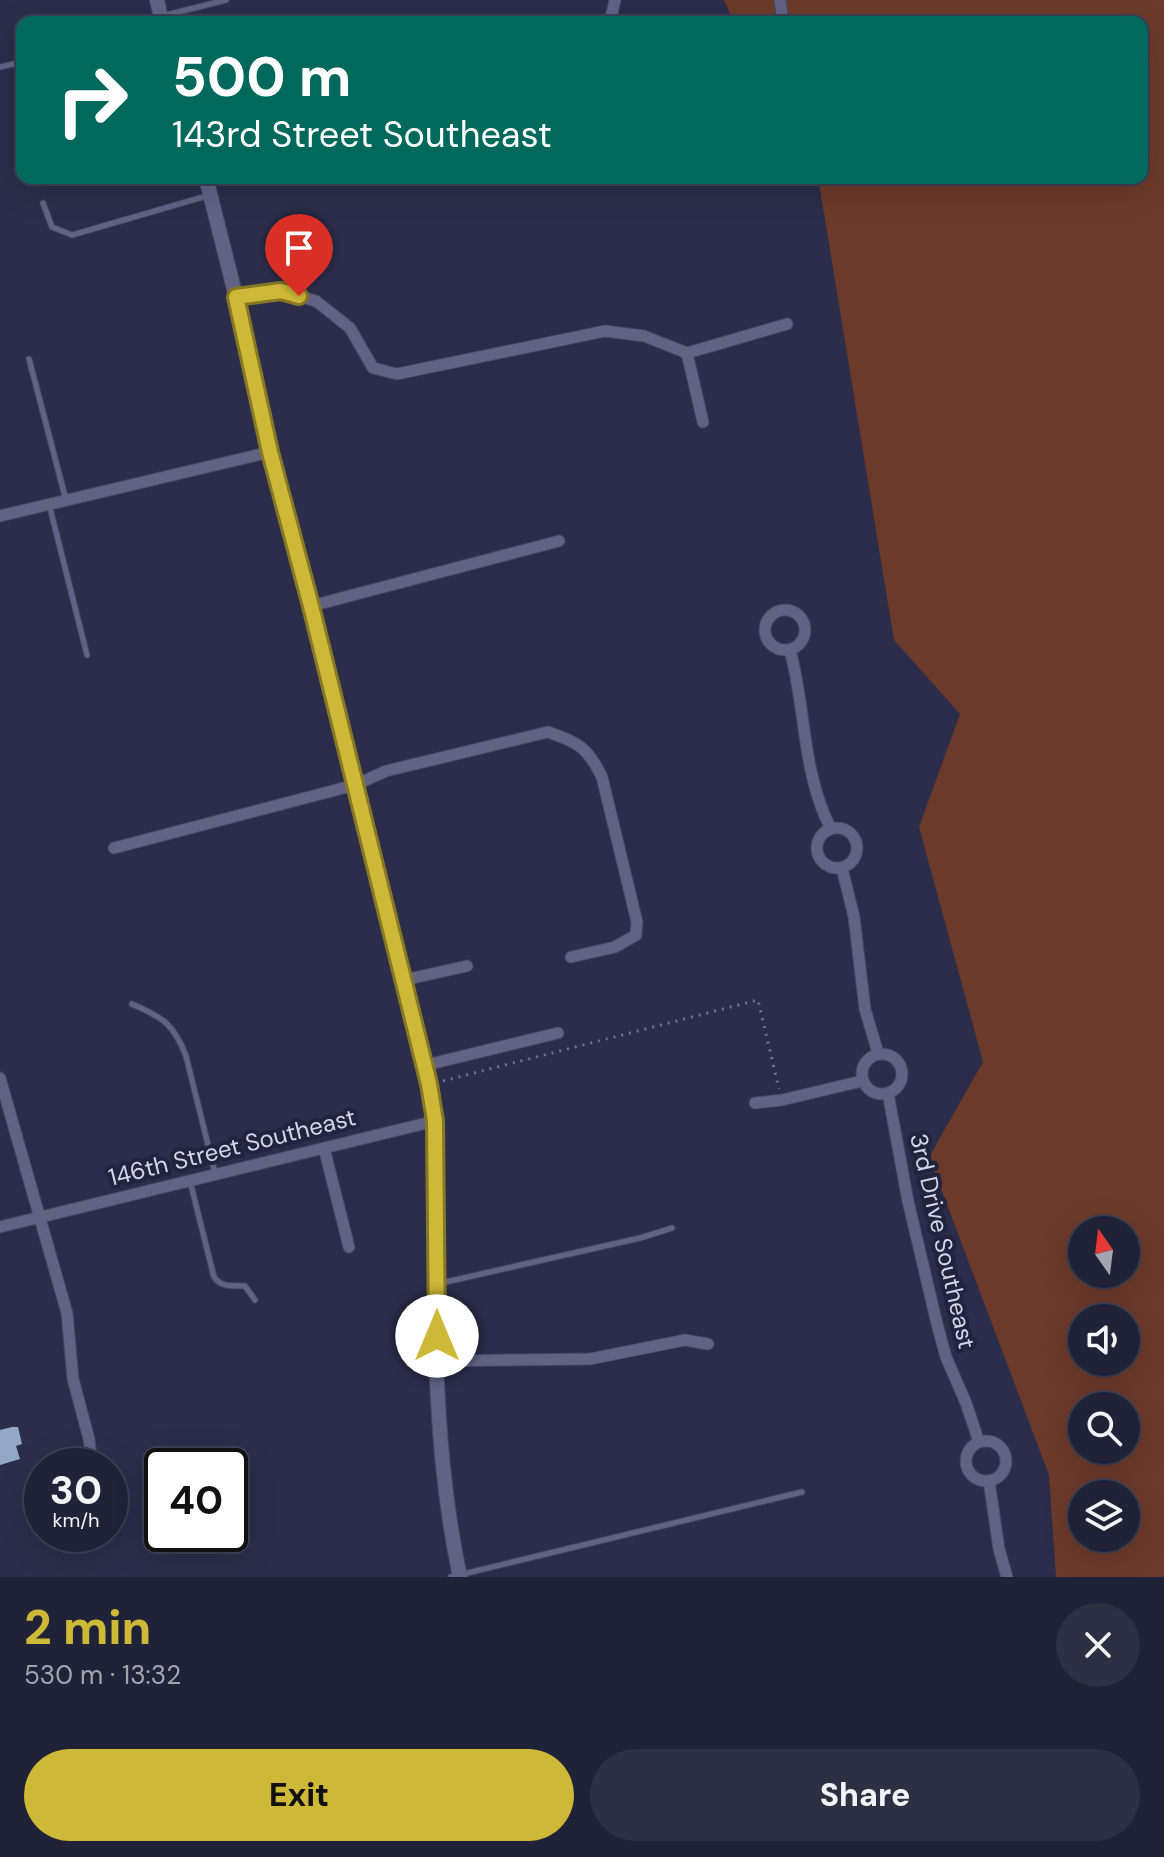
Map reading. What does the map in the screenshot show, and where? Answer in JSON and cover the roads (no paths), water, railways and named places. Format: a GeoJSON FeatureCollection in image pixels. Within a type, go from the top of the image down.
{"type":"FeatureCollection","features":[{"type":"Feature","properties":{"kind":"street"},"geometry":{"type":"LineString","coordinates":[[208,184],[270,452],[426,1065],[435,1121],[437,1361],[443,1482],[457,1576]]}},
{"type":"Feature","properties":{"kind":"street"},"geometry":{"type":"LineString","coordinates":[[236,297],[281,291],[316,301],[350,328],[373,368],[397,374],[605,331],[644,336],[687,353],[787,324]]}},
{"type":"Feature","properties":{"kind":"street"},"geometry":{"type":"LineString","coordinates":[[687,353],[703,422]]}},
{"type":"Feature","properties":{"kind":"street"},"geometry":{"type":"LineString","coordinates":[[0,516],[270,452]]}},
{"type":"Feature","properties":{"kind":"street"},"geometry":{"type":"LineString","coordinates":[[311,606],[559,541]]}},
{"type":"Feature","properties":{"kind":"street"},"geometry":{"type":"LineString","coordinates":[[790,650],[816,794],[831,829]]}},
{"type":"Feature","properties":{"kind":"street"},"geometry":{"type":"LineString","coordinates":[[114,848],[355,785],[386,771],[548,732],[572,740],[592,755],[602,777],[637,922],[636,935],[626,943],[571,957]]}},
{"type":"Feature","properties":{"kind":"street"},"geometry":{"type":"LineString","coordinates":[[831,829],[846,830],[857,847],[854,860],[842,868],[824,864],[817,854],[818,841],[831,829]]}},
{"type":"Feature","properties":{"kind":"street"},"geometry":{"type":"LineString","coordinates":[[842,868],[854,917],[865,1009],[878,1053]]}},
{"type":"Feature","properties":{"kind":"street"},"geometry":{"type":"LineString","coordinates":[[404,980],[467,966]]}},
{"type":"Feature","properties":{"kind":"street"},"geometry":{"type":"LineString","coordinates":[[426,1065],[558,1033]]}},
{"type":"Feature","properties":{"kind":"street"},"geometry":{"type":"LineString","coordinates":[[878,1053],[892,1056],[901,1066],[902,1079],[888,1093],[875,1093],[862,1081],[863,1067],[878,1053]]}},
{"type":"Feature","properties":{"kind":"street"},"geometry":{"type":"LineString","coordinates":[[0,1078],[67,1313],[73,1379],[90,1448]]}},
{"type":"Feature","properties":{"kind":"street"},"geometry":{"type":"LineString","coordinates":[[755,1103],[782,1100],[862,1081]]}},
{"type":"Feature","properties":{"kind":"street","name":"3rd Drive Southeast"},"geometry":{"type":"LineString","coordinates":[[888,1093],[908,1201],[937,1324],[946,1357],[979,1442]]}},
{"type":"Feature","properties":{"kind":"street","name":"146th Street Southeast"},"geometry":{"type":"LineString","coordinates":[[0,1227],[435,1121]]}},
{"type":"Feature","properties":{"kind":"street"},"geometry":{"type":"LineString","coordinates":[[324,1148],[349,1247]]}},
{"type":"Feature","properties":{"kind":"street"},"geometry":{"type":"LineString","coordinates":[[437,1361],[590,1359],[685,1340],[708,1344]]}},
{"type":"Feature","properties":{"kind":"street"},"geometry":{"type":"LineString","coordinates":[[979,1442],[998,1445],[1005,1456],[1001,1474],[989,1481],[976,1479],[967,1469],[966,1456],[979,1442]]}},
{"type":"Feature","properties":{"kind":"street"},"geometry":{"type":"LineString","coordinates":[[989,1481],[999,1549],[1007,1577]]}},
{"type":"Feature","properties":{"kind":"lane"},"geometry":{"type":"LineString","coordinates":[[172,16],[226,0]]}},
{"type":"Feature","properties":{"kind":"lane"},"geometry":{"type":"LineString","coordinates":[[43,203],[52,227],[72,235],[211,195]]}},
{"type":"Feature","properties":{"kind":"lane"},"geometry":{"type":"LineString","coordinates":[[29,359],[66,500]]}},
{"type":"Feature","properties":{"kind":"lane"},"geometry":{"type":"LineString","coordinates":[[49,504],[87,655]]}},
{"type":"Feature","properties":{"kind":"lane"},"geometry":{"type":"LineString","coordinates":[[132,1004],[159,1016],[180,1040],[215,1174]]}},
{"type":"Feature","properties":{"kind":"lane"},"geometry":{"type":"LineString","coordinates":[[190,1180],[214,1277],[217,1282],[245,1286],[255,1300]]}},
{"type":"Feature","properties":{"kind":"lane"},"geometry":{"type":"LineString","coordinates":[[436,1285],[672,1228]]}},
{"type":"Feature","properties":{"kind":"lane"},"geometry":{"type":"LineString","coordinates":[[457,1576],[802,1492]]}}]}
